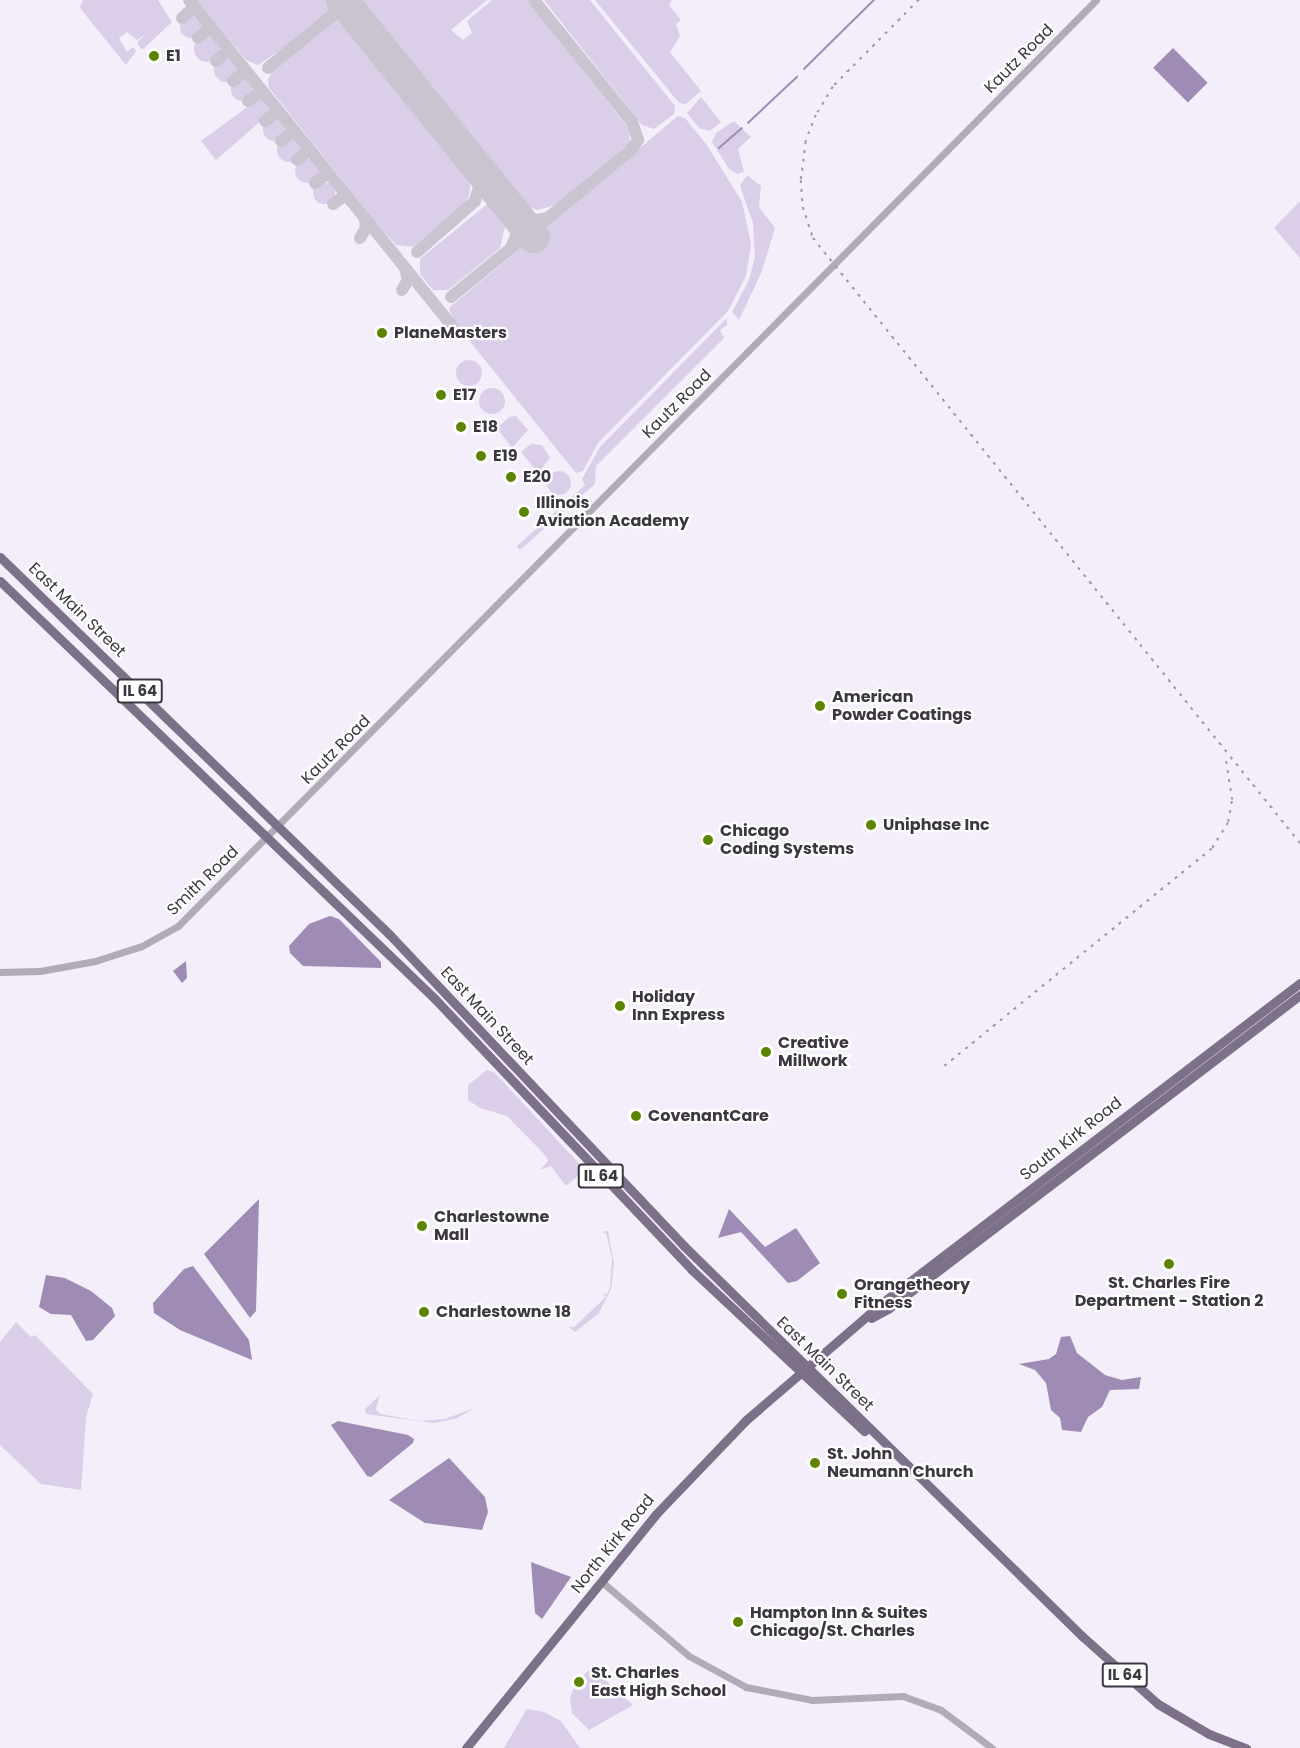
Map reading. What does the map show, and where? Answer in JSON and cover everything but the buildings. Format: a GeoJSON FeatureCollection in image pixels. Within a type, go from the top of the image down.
{"type":"FeatureCollection","features":[{"type":"Feature","properties":{"kind":"main road","name":"East Main Street"},"geometry":{"type":"LineString","coordinates":[[0,557],[389,934],[802,1371]]}},
{"type":"Feature","properties":{"kind":"main road","name":"East Main Street"},"geometry":{"type":"LineString","coordinates":[[0,581],[435,999],[648,1225],[802,1371],[945,1502],[1158,1704],[1209,1734],[1246,1748]]}},
{"type":"Feature","properties":{"kind":"main road","name":"South Kirk Road"},"geometry":{"type":"LineString","coordinates":[[802,1371],[863,1322],[883,1302],[1300,983]]}},
{"type":"Feature","properties":{"kind":"main road","name":"South Kirk Road"},"geometry":{"type":"LineString","coordinates":[[863,1322],[888,1309],[1300,995]]}},
{"type":"Feature","properties":{"kind":"main road","name":"North Kirk Road"},"geometry":{"type":"LineString","coordinates":[[466,1748],[696,1469],[802,1371]]}},
{"type":"Feature","properties":{"kind":"street","name":"Kautz Road"},"geometry":{"type":"LineString","coordinates":[[278,828],[1096,0]]}},
{"type":"Feature","properties":{"kind":"street","name":"Smith Road"},"geometry":{"type":"LineString","coordinates":[[0,972],[65,967],[142,946],[178,926],[278,828]]}},
{"type":"Feature","properties":{"kind":"street"},"geometry":{"type":"LineString","coordinates":[[602,1582],[690,1656],[746,1687],[812,1700],[903,1696],[941,1710],[992,1748]]}},
{"type":"Feature","properties":{"kind":"shaded area"},"geometry":{"type":"Polygon","coordinates":[[[83,0],[158,0],[172,22],[142,50],[137,43],[145,34],[137,40],[127,32],[119,38],[127,52],[133,47],[136,51],[126,65],[80,8],[83,0]]]}},
{"type":"Feature","properties":{"kind":"shaded area"},"geometry":{"type":"Polygon","coordinates":[[[196,0],[332,0],[332,6],[329,13],[293,42],[258,65],[246,60],[196,0]]]}},
{"type":"Feature","properties":{"kind":"shaded area"},"geometry":{"type":"Polygon","coordinates":[[[352,0],[487,0],[451,30],[463,40],[472,33],[467,21],[492,0],[527,0],[630,130],[629,144],[555,205],[538,210],[521,205],[352,0]]]}},
{"type":"Feature","properties":{"kind":"shaded area"},"geometry":{"type":"Polygon","coordinates":[[[544,0],[590,0],[675,106],[674,114],[654,129],[642,125],[544,0]]]}},
{"type":"Feature","properties":{"kind":"shaded area"},"geometry":{"type":"Polygon","coordinates":[[[595,0],[672,0],[669,5],[681,20],[676,24],[680,36],[670,52],[701,91],[686,104],[679,103],[595,0]]]}},
{"type":"Feature","properties":{"kind":"shaded area"},"geometry":{"type":"Polygon","coordinates":[[[191,16],[199,19],[202,27],[199,35],[191,38],[183,35],[180,27],[183,19],[191,16]]]}},
{"type":"Feature","properties":{"kind":"shaded area"},"geometry":{"type":"Polygon","coordinates":[[[343,18],[467,168],[471,179],[469,196],[462,207],[413,247],[396,245],[269,88],[268,79],[273,71],[334,19],[343,18]]]}},
{"type":"Feature","properties":{"kind":"shaded area"},"geometry":{"type":"Polygon","coordinates":[[[207,36],[216,40],[220,49],[216,58],[207,62],[198,58],[194,49],[198,40],[207,36]]]}},
{"type":"Feature","properties":{"kind":"shaded area"},"geometry":{"type":"Polygon","coordinates":[[[1173,48],[1208,83],[1188,102],[1153,68],[1173,48]]]}},
{"type":"Feature","properties":{"kind":"shaded area"},"geometry":{"type":"Polygon","coordinates":[[[226,58],[231,59],[237,65],[237,75],[231,81],[226,82],[221,81],[215,75],[214,70],[215,65],[221,59],[226,58]]]}},
{"type":"Feature","properties":{"kind":"shaded area"},"geometry":{"type":"Polygon","coordinates":[[[238,79],[246,79],[253,86],[253,94],[246,101],[238,101],[231,94],[231,86],[238,79]]]}},
{"type":"Feature","properties":{"kind":"shaded area"},"geometry":{"type":"Polygon","coordinates":[[[261,97],[271,110],[269,114],[216,160],[201,141],[261,97]]]}},
{"type":"Feature","properties":{"kind":"shaded area"},"geometry":{"type":"Polygon","coordinates":[[[701,97],[721,122],[710,131],[699,128],[687,113],[701,97]]]}},
{"type":"Feature","properties":{"kind":"shaded area"},"geometry":{"type":"Polygon","coordinates":[[[678,116],[685,118],[707,145],[742,202],[751,244],[746,276],[728,311],[598,443],[583,471],[576,473],[455,323],[449,308],[528,242],[530,245],[542,236],[540,232],[678,116]]]}},
{"type":"Feature","properties":{"kind":"shaded area"},"geometry":{"type":"Polygon","coordinates":[[[270,119],[278,119],[285,126],[285,134],[278,141],[270,141],[263,134],[263,126],[270,119]]]}},
{"type":"Feature","properties":{"kind":"shaded area"},"geometry":{"type":"Polygon","coordinates":[[[734,121],[751,137],[738,149],[744,172],[737,174],[729,169],[712,142],[716,133],[734,121]]]}},
{"type":"Feature","properties":{"kind":"shaded area"},"geometry":{"type":"Polygon","coordinates":[[[289,138],[297,142],[301,150],[297,158],[289,162],[281,158],[277,150],[281,142],[289,138]]]}},
{"type":"Feature","properties":{"kind":"shaded area"},"geometry":{"type":"Polygon","coordinates":[[[307,159],[316,162],[319,171],[316,180],[307,183],[298,180],[295,171],[298,162],[307,159]]]}},
{"type":"Feature","properties":{"kind":"shaded area"},"geometry":{"type":"Polygon","coordinates":[[[747,175],[761,186],[759,207],[775,228],[762,271],[739,320],[732,312],[749,280],[755,257],[753,223],[740,186],[747,175]]]}},
{"type":"Feature","properties":{"kind":"shaded area"},"geometry":{"type":"Polygon","coordinates":[[[320,182],[328,182],[335,189],[335,197],[328,204],[320,204],[313,197],[313,189],[320,182]]]}},
{"type":"Feature","properties":{"kind":"shaded area"},"geometry":{"type":"Polygon","coordinates":[[[1300,201],[1300,258],[1274,228],[1300,201]]]}},
{"type":"Feature","properties":{"kind":"shaded area"},"geometry":{"type":"Polygon","coordinates":[[[494,204],[504,213],[506,222],[500,248],[448,290],[433,290],[420,274],[420,259],[486,205],[494,204]]]}},
{"type":"Feature","properties":{"kind":"shaded area"},"geometry":{"type":"Polygon","coordinates":[[[727,318],[727,325],[720,330],[724,338],[596,466],[595,484],[520,550],[517,546],[585,485],[582,479],[600,447],[727,318]]]}},
{"type":"Feature","properties":{"kind":"shaded area"},"geometry":{"type":"Polygon","coordinates":[[[469,360],[478,364],[482,373],[478,382],[469,386],[460,382],[456,373],[460,364],[469,360]]]}},
{"type":"Feature","properties":{"kind":"shaded area"},"geometry":{"type":"Polygon","coordinates":[[[492,388],[501,392],[505,401],[501,410],[492,414],[483,410],[479,401],[483,392],[492,388]]]}},
{"type":"Feature","properties":{"kind":"shaded area"},"geometry":{"type":"Polygon","coordinates":[[[516,416],[528,430],[512,448],[497,428],[509,417],[516,416]]]}},
{"type":"Feature","properties":{"kind":"shaded area"},"geometry":{"type":"Polygon","coordinates":[[[531,444],[542,445],[550,458],[538,473],[521,452],[531,444]]]}},
{"type":"Feature","properties":{"kind":"shaded area"},"geometry":{"type":"Polygon","coordinates":[[[559,471],[568,474],[571,483],[568,492],[559,495],[550,492],[547,483],[550,474],[559,471]]]}},
{"type":"Feature","properties":{"kind":"shaded area"},"geometry":{"type":"Polygon","coordinates":[[[330,916],[339,919],[381,962],[381,968],[303,966],[290,953],[289,946],[309,924],[330,916]]]}},
{"type":"Feature","properties":{"kind":"shaded area"},"geometry":{"type":"Polygon","coordinates":[[[186,961],[187,978],[182,983],[173,971],[186,961]]]}},
{"type":"Feature","properties":{"kind":"shaded area"},"geometry":{"type":"Polygon","coordinates":[[[487,1070],[494,1072],[585,1170],[566,1186],[551,1166],[540,1170],[548,1161],[546,1156],[507,1116],[480,1108],[468,1100],[468,1085],[487,1070]]]}},
{"type":"Feature","properties":{"kind":"shaded area"},"geometry":{"type":"Polygon","coordinates":[[[259,1199],[256,1311],[250,1318],[204,1254],[259,1199]]]}},
{"type":"Feature","properties":{"kind":"shaded area"},"geometry":{"type":"Polygon","coordinates":[[[729,1209],[765,1247],[796,1228],[820,1263],[797,1281],[788,1283],[741,1232],[718,1238],[729,1209]]]}},
{"type":"Feature","properties":{"kind":"shaded area"},"geometry":{"type":"Polygon","coordinates":[[[608,1231],[614,1264],[611,1289],[599,1313],[575,1332],[569,1327],[574,1327],[606,1297],[603,1294],[607,1294],[610,1287],[612,1258],[606,1233],[602,1232],[608,1231]]]}},
{"type":"Feature","properties":{"kind":"shaded area"},"geometry":{"type":"Polygon","coordinates":[[[193,1266],[249,1340],[252,1360],[180,1330],[154,1313],[153,1303],[184,1269],[193,1266]]]}},
{"type":"Feature","properties":{"kind":"shaded area"},"geometry":{"type":"Polygon","coordinates":[[[46,1275],[65,1278],[91,1291],[112,1308],[115,1316],[93,1340],[86,1341],[71,1315],[51,1314],[39,1307],[46,1275]]]}},
{"type":"Feature","properties":{"kind":"shaded area"},"geometry":{"type":"Polygon","coordinates":[[[16,1322],[31,1337],[35,1335],[93,1394],[86,1417],[81,1490],[41,1484],[0,1445],[0,1342],[16,1322]]]}},
{"type":"Feature","properties":{"kind":"shaded area"},"geometry":{"type":"Polygon","coordinates":[[[1070,1336],[1077,1353],[1105,1375],[1122,1380],[1141,1377],[1139,1389],[1110,1390],[1102,1407],[1088,1417],[1081,1432],[1062,1430],[1060,1418],[1051,1410],[1046,1383],[1035,1370],[1019,1364],[1049,1359],[1056,1354],[1061,1337],[1070,1336]]]}},
{"type":"Feature","properties":{"kind":"shaded area"},"geometry":{"type":"Polygon","coordinates":[[[380,1395],[376,1409],[380,1414],[420,1421],[445,1419],[475,1408],[457,1418],[434,1423],[366,1414],[365,1409],[380,1395]]]}},
{"type":"Feature","properties":{"kind":"shaded area"},"geometry":{"type":"Polygon","coordinates":[[[338,1421],[408,1435],[414,1439],[413,1443],[371,1477],[367,1476],[331,1425],[338,1421]]]}},
{"type":"Feature","properties":{"kind":"shaded area"},"geometry":{"type":"Polygon","coordinates":[[[449,1458],[485,1497],[488,1512],[482,1530],[425,1523],[389,1500],[449,1458]]]}},
{"type":"Feature","properties":{"kind":"shaded area"},"geometry":{"type":"Polygon","coordinates":[[[531,1562],[571,1577],[542,1619],[535,1613],[531,1562]]]}},
{"type":"Feature","properties":{"kind":"shaded area"},"geometry":{"type":"Polygon","coordinates":[[[592,1668],[633,1705],[589,1730],[572,1713],[570,1698],[577,1680],[592,1668]]]}},
{"type":"Feature","properties":{"kind":"shaded area"},"geometry":{"type":"Polygon","coordinates":[[[527,1709],[544,1712],[561,1721],[580,1748],[504,1748],[527,1709]]]}},
{"type":"Feature","properties":{"kind":"waterway"},"geometry":{"type":"LineString","coordinates":[[804,69],[874,0]]}},
{"type":"Feature","properties":{"kind":"waterway"},"geometry":{"type":"LineString","coordinates":[[748,123],[797,77]]}},
{"type":"Feature","properties":{"kind":"waterway"},"geometry":{"type":"LineString","coordinates":[[719,148],[742,128]]}},
{"type":"Feature","properties":{"kind":"taxiway"},"geometry":{"type":"LineString","coordinates":[[189,0],[452,326]]}},
{"type":"Feature","properties":{"kind":"taxiway"},"geometry":{"type":"LineString","coordinates":[[339,0],[334,14],[343,11],[356,17]]}},
{"type":"Feature","properties":{"kind":"taxiway"},"geometry":{"type":"LineString","coordinates":[[451,297],[630,151],[638,140],[632,122],[534,0]]}},
{"type":"Feature","properties":{"kind":"taxiway"},"geometry":{"type":"LineString","coordinates":[[182,18],[191,10]]}},
{"type":"Feature","properties":{"kind":"taxiway"},"geometry":{"type":"LineString","coordinates":[[268,68],[334,14]]}},
{"type":"Feature","properties":{"kind":"taxiway"},"geometry":{"type":"LineString","coordinates":[[198,38],[207,30]]}},
{"type":"Feature","properties":{"kind":"taxiway"},"geometry":{"type":"LineString","coordinates":[[216,61],[226,52]]}},
{"type":"Feature","properties":{"kind":"taxiway"},"geometry":{"type":"LineString","coordinates":[[233,81],[243,73]]}},
{"type":"Feature","properties":{"kind":"taxiway"},"geometry":{"type":"LineString","coordinates":[[248,101],[259,93]]}},
{"type":"Feature","properties":{"kind":"taxiway"},"geometry":{"type":"LineString","coordinates":[[265,121],[275,113]]}},
{"type":"Feature","properties":{"kind":"taxiway"},"geometry":{"type":"LineString","coordinates":[[281,141],[291,133]]}},
{"type":"Feature","properties":{"kind":"taxiway"},"geometry":{"type":"LineString","coordinates":[[297,160],[307,152]]}},
{"type":"Feature","properties":{"kind":"taxiway"},"geometry":{"type":"LineString","coordinates":[[417,252],[475,201],[479,187],[472,161]]}},
{"type":"Feature","properties":{"kind":"taxiway"},"geometry":{"type":"LineString","coordinates":[[315,183],[325,175]]}},
{"type":"Feature","properties":{"kind":"taxiway"},"geometry":{"type":"LineString","coordinates":[[333,204],[343,197]]}},
{"type":"Feature","properties":{"kind":"taxiway"},"geometry":{"type":"LineString","coordinates":[[511,248],[517,233],[516,215],[532,221],[547,218]]}},
{"type":"Feature","properties":{"kind":"taxiway"},"geometry":{"type":"LineString","coordinates":[[360,238],[366,228],[365,218]]}},
{"type":"Feature","properties":{"kind":"taxiway"},"geometry":{"type":"LineString","coordinates":[[402,290],[408,280],[405,268]]}},
{"type":"Feature","properties":{"kind":"runway"},"geometry":{"type":"LineString","coordinates":[[342,0],[534,237]]}},
{"type":"Feature","properties":{"kind":"railway"},"geometry":{"type":"LineString","coordinates":[[919,0],[833,87],[816,115],[806,141],[801,180],[803,207],[813,238],[1300,843]]}},
{"type":"Feature","properties":{"kind":"railway"},"geometry":{"type":"LineString","coordinates":[[944,1066],[1212,848],[1228,822],[1232,800],[1225,756]]}},
{"type":"Feature","properties":{"kind":"place","name":"E1"},"geometry":{"type":"Point","coordinates":[154,56]}},
{"type":"Feature","properties":{"kind":"place","name":"PlaneMasters"},"geometry":{"type":"Point","coordinates":[382,333]}},
{"type":"Feature","properties":{"kind":"place","name":"E17"},"geometry":{"type":"Point","coordinates":[441,395]}},
{"type":"Feature","properties":{"kind":"place","name":"E18"},"geometry":{"type":"Point","coordinates":[461,427]}},
{"type":"Feature","properties":{"kind":"place","name":"E19"},"geometry":{"type":"Point","coordinates":[481,456]}},
{"type":"Feature","properties":{"kind":"place","name":"E20"},"geometry":{"type":"Point","coordinates":[511,477]}},
{"type":"Feature","properties":{"kind":"place","name":"Illinois Aviation Academy"},"geometry":{"type":"Point","coordinates":[524,512]}},
{"type":"Feature","properties":{"kind":"place","name":"American Powder Coatings"},"geometry":{"type":"Point","coordinates":[820,706]}},
{"type":"Feature","properties":{"kind":"place","name":"Uniphase Inc"},"geometry":{"type":"Point","coordinates":[871,825]}},
{"type":"Feature","properties":{"kind":"place","name":"Chicago Coding Systems"},"geometry":{"type":"Point","coordinates":[708,840]}},
{"type":"Feature","properties":{"kind":"place","name":"Holiday Inn Express"},"geometry":{"type":"Point","coordinates":[620,1006]}},
{"type":"Feature","properties":{"kind":"place","name":"Creative Millwork"},"geometry":{"type":"Point","coordinates":[766,1052]}},
{"type":"Feature","properties":{"kind":"place","name":"CovenantCare"},"geometry":{"type":"Point","coordinates":[636,1116]}},
{"type":"Feature","properties":{"kind":"place","name":"Charlestowne Mall"},"geometry":{"type":"Point","coordinates":[422,1226]}},
{"type":"Feature","properties":{"kind":"place","name":"St. Charles Fire Department - Station 2"},"geometry":{"type":"Point","coordinates":[1169,1264]}},
{"type":"Feature","properties":{"kind":"place","name":"Orangetheory Fitness"},"geometry":{"type":"Point","coordinates":[842,1294]}},
{"type":"Feature","properties":{"kind":"place","name":"Charlestowne 18"},"geometry":{"type":"Point","coordinates":[424,1312]}},
{"type":"Feature","properties":{"kind":"place","name":"St. John Neumann Church"},"geometry":{"type":"Point","coordinates":[815,1463]}},
{"type":"Feature","properties":{"kind":"place","name":"Hampton Inn & Suites Chicago/St. Charles"},"geometry":{"type":"Point","coordinates":[738,1622]}},
{"type":"Feature","properties":{"kind":"place","name":"St. Charles East High School"},"geometry":{"type":"Point","coordinates":[579,1682]}}]}
